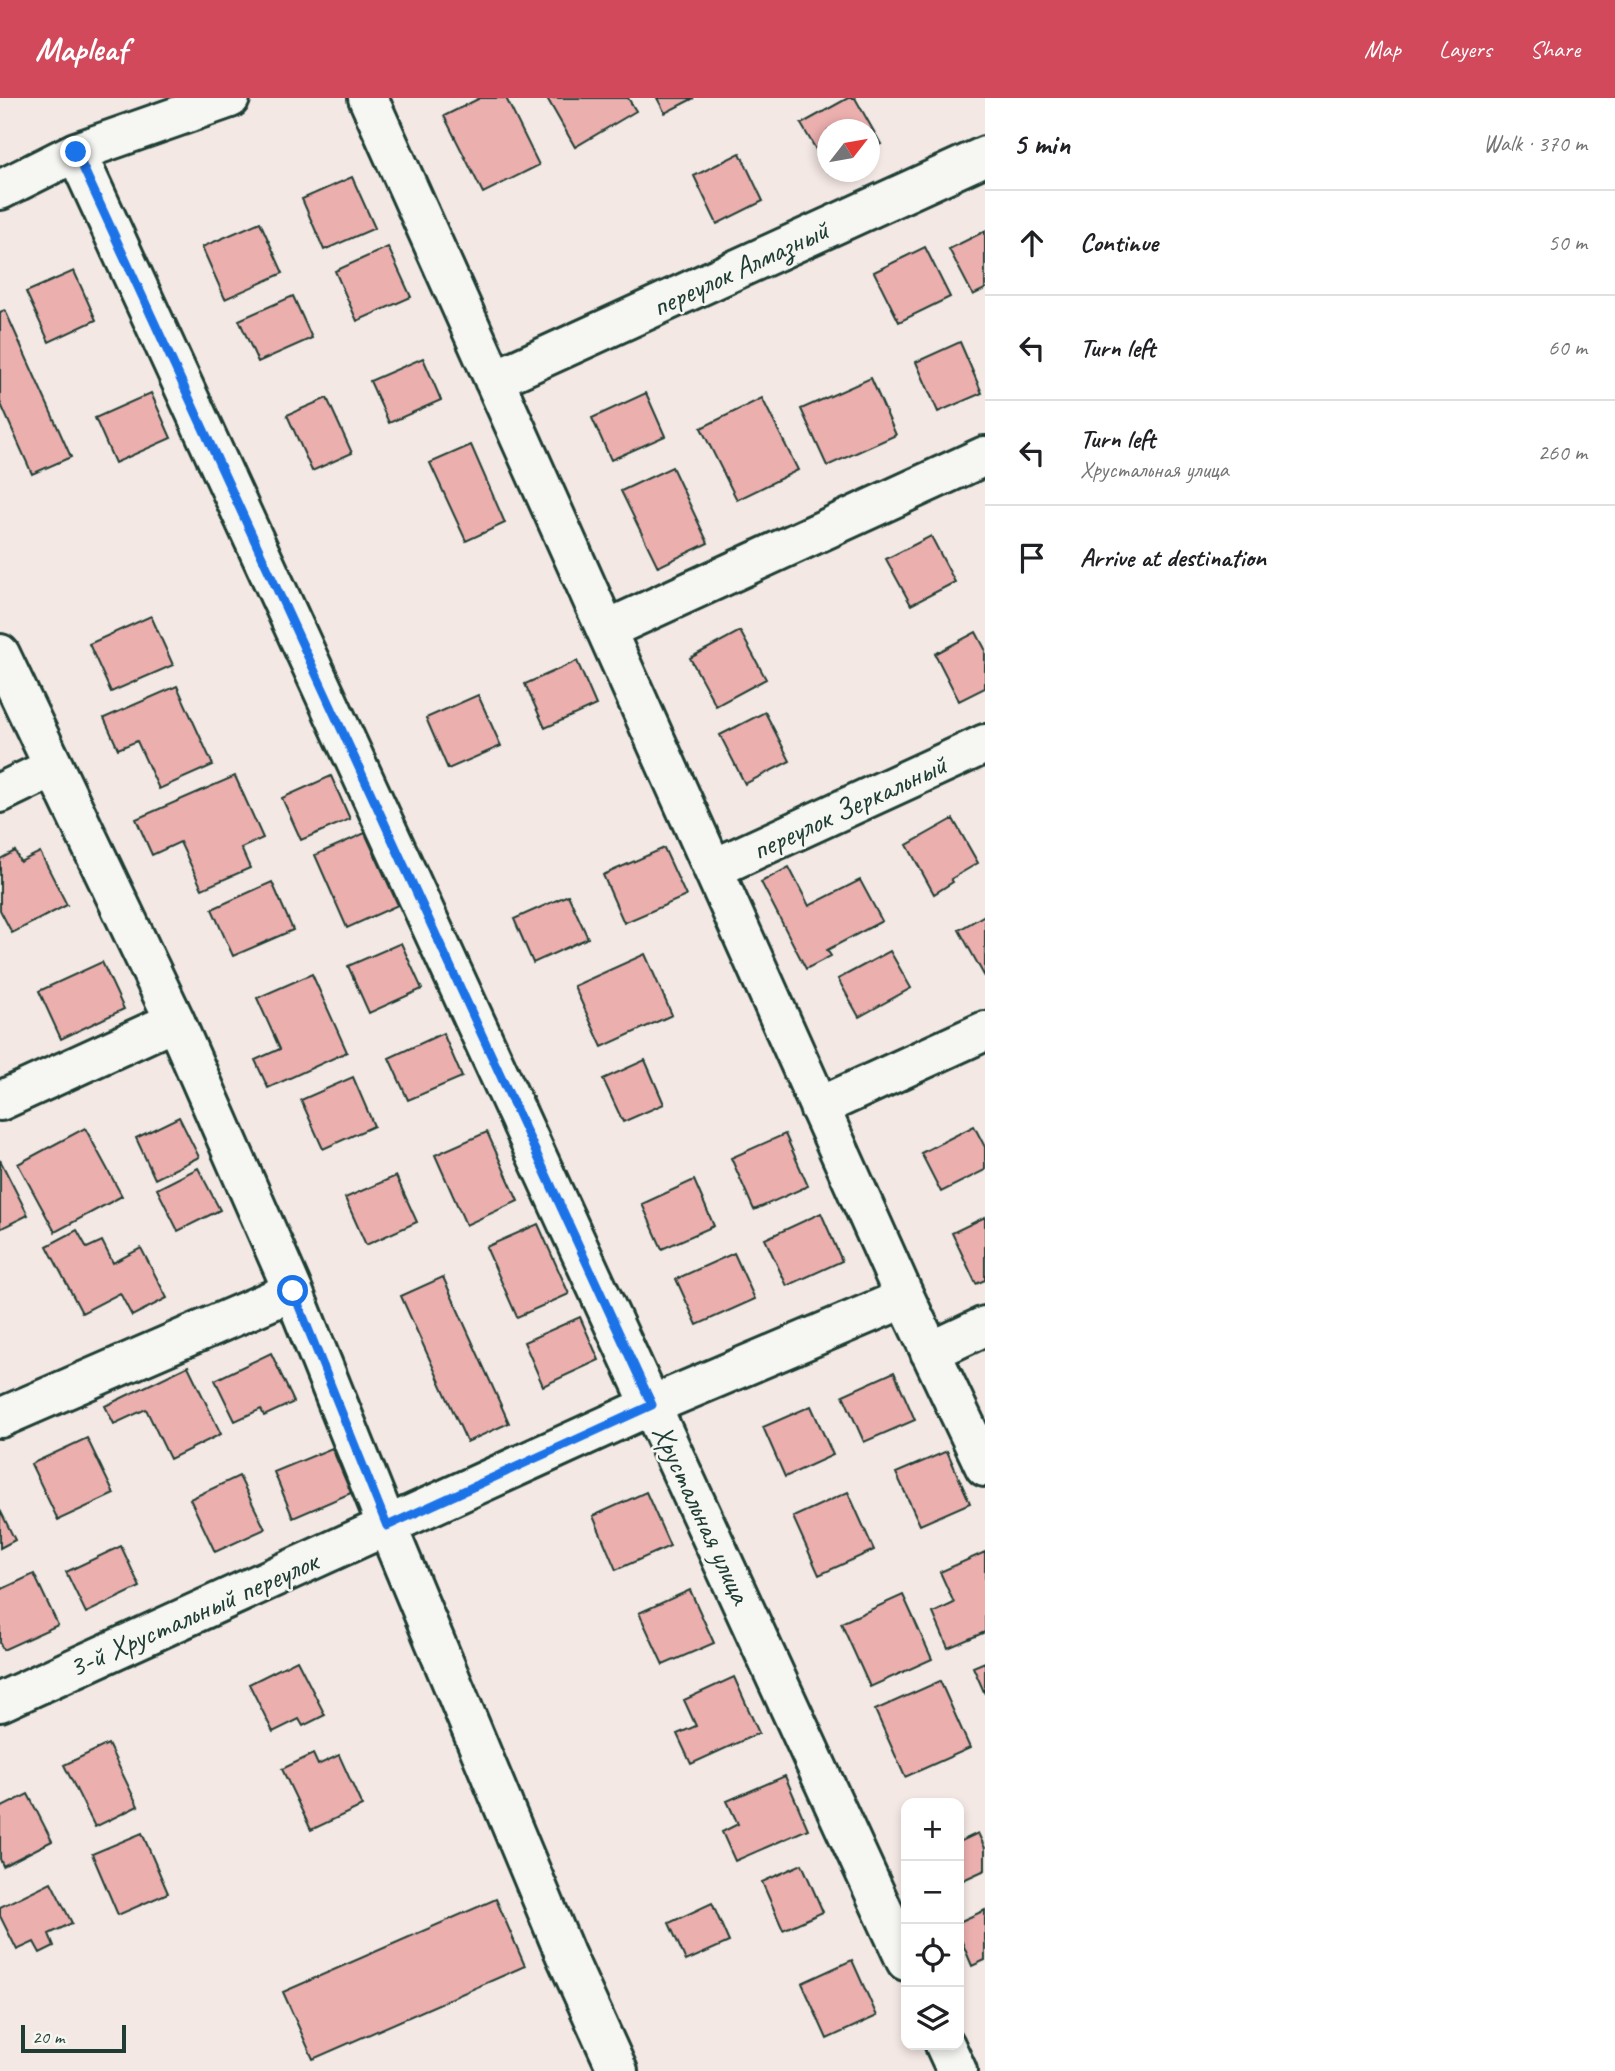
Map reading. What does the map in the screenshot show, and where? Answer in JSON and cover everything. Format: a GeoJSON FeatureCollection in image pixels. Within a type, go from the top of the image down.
{"type":"FeatureCollection","features":[{"type":"Feature","properties":{"kind":"street"},"geometry":{"type":"LineString","coordinates":[[0,190],[76,152],[230,98]]}},
{"type":"Feature","properties":{"kind":"street"},"geometry":{"type":"LineString","coordinates":[[368,98],[905,1298],[985,1467]]}},
{"type":"Feature","properties":{"kind":"street","name":"Хрустальная улица"},"geometry":{"type":"LineString","coordinates":[[76,152],[901,1950]]}},
{"type":"Feature","properties":{"kind":"street","name":"переулок Алмазный"},"geometry":{"type":"LineString","coordinates":[[494,380],[985,156]]}},
{"type":"Feature","properties":{"kind":"street"},"geometry":{"type":"LineString","coordinates":[[606,631],[985,456]]}},
{"type":"Feature","properties":{"kind":"street"},"geometry":{"type":"LineString","coordinates":[[0,654],[175,1021],[293,1291],[387,1526],[565,1954],[618,2071]]}},
{"type":"Feature","properties":{"kind":"street","name":"переулок Зеркальный"},"geometry":{"type":"LineString","coordinates":[[713,869],[985,744]]}},
{"type":"Feature","properties":{"kind":"street"},"geometry":{"type":"LineString","coordinates":[[0,793],[54,767]]}},
{"type":"Feature","properties":{"kind":"street"},"geometry":{"type":"LineString","coordinates":[[0,1101],[175,1021]]}},
{"type":"Feature","properties":{"kind":"street"},"geometry":{"type":"LineString","coordinates":[[819,1107],[985,1031]]}},
{"type":"Feature","properties":{"kind":"street"},"geometry":{"type":"LineString","coordinates":[[0,1418],[293,1291]]}},
{"type":"Feature","properties":{"kind":"street","name":"3-й Хрустальный переулок"},"geometry":{"type":"LineString","coordinates":[[0,1702],[652,1405],[905,1298]]}},
{"type":"Feature","properties":{"kind":"street"},"geometry":{"type":"LineString","coordinates":[[930,1352],[985,1326]]}},
{"type":"Feature","properties":{"kind":"street"},"geometry":{"type":"LineString","coordinates":[[946,2050],[957,2071]]}},
{"type":"Feature","properties":{"kind":"building"},"geometry":{"type":"Polygon","coordinates":[[[480,98],[506,98],[539,165],[483,193],[444,116],[480,98]]]}},
{"type":"Feature","properties":{"kind":"building"},"geometry":{"type":"Polygon","coordinates":[[[547,98],[628,98],[636,111],[575,147],[547,98]]]}},
{"type":"Feature","properties":{"kind":"building"},"geometry":{"type":"Polygon","coordinates":[[[657,98],[694,98],[665,113],[657,98]]]}},
{"type":"Feature","properties":{"kind":"building"},"geometry":{"type":"Polygon","coordinates":[[[848,98],[855,98],[867,119],[817,119],[817,151],[801,124],[848,98]]]}},
{"type":"Feature","properties":{"kind":"building"},"geometry":{"type":"Polygon","coordinates":[[[740,153],[763,201],[717,224],[694,176],[740,153]]]}},
{"type":"Feature","properties":{"kind":"building"},"geometry":{"type":"Polygon","coordinates":[[[352,177],[375,228],[324,250],[302,199],[352,177]]]}},
{"type":"Feature","properties":{"kind":"building"},"geometry":{"type":"Polygon","coordinates":[[[260,222],[283,273],[225,299],[202,247],[260,222]]]}},
{"type":"Feature","properties":{"kind":"building"},"geometry":{"type":"Polygon","coordinates":[[[985,231],[985,289],[973,295],[949,249],[985,231]]]}},
{"type":"Feature","properties":{"kind":"building"},"geometry":{"type":"Polygon","coordinates":[[[388,247],[411,297],[357,321],[335,271],[388,247]]]}},
{"type":"Feature","properties":{"kind":"building"},"geometry":{"type":"Polygon","coordinates":[[[925,247],[950,297],[899,322],[874,272],[925,247]]]}},
{"type":"Feature","properties":{"kind":"building"},"geometry":{"type":"Polygon","coordinates":[[[74,271],[96,320],[49,342],[26,292],[74,271]]]}},
{"type":"Feature","properties":{"kind":"building"},"geometry":{"type":"Polygon","coordinates":[[[293,296],[312,338],[258,362],[239,320],[293,296]]]}},
{"type":"Feature","properties":{"kind":"building"},"geometry":{"type":"Polygon","coordinates":[[[5,310],[71,457],[32,474],[0,402],[0,312],[5,310]]]}},
{"type":"Feature","properties":{"kind":"building"},"geometry":{"type":"Polygon","coordinates":[[[960,342],[982,393],[938,412],[916,362],[960,342]]]}},
{"type":"Feature","properties":{"kind":"building"},"geometry":{"type":"Polygon","coordinates":[[[423,358],[441,400],[389,423],[370,381],[423,358]]]}},
{"type":"Feature","properties":{"kind":"building"},"geometry":{"type":"Polygon","coordinates":[[[871,378],[896,435],[827,466],[801,409],[871,378]]]}},
{"type":"Feature","properties":{"kind":"building"},"geometry":{"type":"Polygon","coordinates":[[[151,393],[171,438],[115,463],[95,418],[151,393]]]}},
{"type":"Feature","properties":{"kind":"building"},"geometry":{"type":"Polygon","coordinates":[[[646,393],[665,436],[611,460],[592,418],[646,393]]]}},
{"type":"Feature","properties":{"kind":"building"},"geometry":{"type":"Polygon","coordinates":[[[327,398],[352,453],[312,471],[287,415],[327,398]]]}},
{"type":"Feature","properties":{"kind":"building"},"geometry":{"type":"Polygon","coordinates":[[[762,398],[798,470],[737,500],[701,428],[762,398]]]}},
{"type":"Feature","properties":{"kind":"building"},"geometry":{"type":"Polygon","coordinates":[[[471,445],[505,523],[466,541],[430,463],[471,445]]]}},
{"type":"Feature","properties":{"kind":"building"},"geometry":{"type":"Polygon","coordinates":[[[672,467],[708,543],[658,567],[621,491],[672,467]]]}},
{"type":"Feature","properties":{"kind":"building"},"geometry":{"type":"Polygon","coordinates":[[[931,536],[955,582],[911,605],[886,559],[931,536]]]}},
{"type":"Feature","properties":{"kind":"building"},"geometry":{"type":"Polygon","coordinates":[[[151,616],[173,665],[111,692],[89,644],[151,616]]]}},
{"type":"Feature","properties":{"kind":"building"},"geometry":{"type":"Polygon","coordinates":[[[740,631],[766,679],[716,706],[690,658],[740,631]]]}},
{"type":"Feature","properties":{"kind":"building"},"geometry":{"type":"Polygon","coordinates":[[[976,632],[985,649],[985,688],[959,701],[935,654],[976,632]]]}},
{"type":"Feature","properties":{"kind":"building"},"geometry":{"type":"Polygon","coordinates":[[[577,661],[596,705],[545,728],[525,684],[577,661]]]}},
{"type":"Feature","properties":{"kind":"building"},"geometry":{"type":"Polygon","coordinates":[[[177,686],[213,765],[159,789],[137,741],[118,749],[104,718],[177,686]]]}},
{"type":"Feature","properties":{"kind":"building"},"geometry":{"type":"Polygon","coordinates":[[[478,695],[501,746],[448,769],[426,718],[478,695]]]}},
{"type":"Feature","properties":{"kind":"building"},"geometry":{"type":"Polygon","coordinates":[[[765,712],[790,761],[745,784],[720,735],[765,712]]]}},
{"type":"Feature","properties":{"kind":"building"},"geometry":{"type":"Polygon","coordinates":[[[235,776],[263,838],[241,848],[250,868],[202,889],[180,842],[152,855],[136,819],[235,776]]]}},
{"type":"Feature","properties":{"kind":"building"},"geometry":{"type":"Polygon","coordinates":[[[331,776],[350,819],[301,840],[282,798],[331,776]]]}},
{"type":"Feature","properties":{"kind":"building"},"geometry":{"type":"Polygon","coordinates":[[[953,819],[978,863],[951,879],[953,882],[934,894],[907,845],[953,819]]]}},
{"type":"Feature","properties":{"kind":"building"},"geometry":{"type":"Polygon","coordinates":[[[365,833],[398,905],[347,928],[315,855],[365,833]]]}},
{"type":"Feature","properties":{"kind":"building"},"geometry":{"type":"Polygon","coordinates":[[[664,848],[686,896],[624,923],[603,875],[664,848]]]}},
{"type":"Feature","properties":{"kind":"building"},"geometry":{"type":"Polygon","coordinates":[[[15,851],[20,862],[40,852],[67,905],[12,933],[0,910],[0,859],[15,851]]]}},
{"type":"Feature","properties":{"kind":"building"},"geometry":{"type":"Polygon","coordinates":[[[789,867],[809,906],[860,880],[882,921],[827,950],[831,956],[806,969],[761,882],[789,867]]]}},
{"type":"Feature","properties":{"kind":"building"},"geometry":{"type":"Polygon","coordinates":[[[272,882],[293,930],[233,956],[212,909],[272,882]]]}},
{"type":"Feature","properties":{"kind":"building"},"geometry":{"type":"Polygon","coordinates":[[[568,895],[588,938],[533,963],[514,919],[568,895]]]}},
{"type":"Feature","properties":{"kind":"building"},"geometry":{"type":"Polygon","coordinates":[[[985,915],[985,977],[959,930],[985,915]]]}},
{"type":"Feature","properties":{"kind":"building"},"geometry":{"type":"Polygon","coordinates":[[[401,943],[422,989],[369,1013],[348,966],[401,943]]]}},
{"type":"Feature","properties":{"kind":"building"},"geometry":{"type":"Polygon","coordinates":[[[890,951],[911,988],[859,1017],[838,979],[890,951]]]}},
{"type":"Feature","properties":{"kind":"building"},"geometry":{"type":"Polygon","coordinates":[[[645,954],[672,1015],[602,1047],[574,986],[645,954]]]}},
{"type":"Feature","properties":{"kind":"building"},"geometry":{"type":"Polygon","coordinates":[[[102,962],[124,1009],[61,1039],[39,991],[102,962]]]}},
{"type":"Feature","properties":{"kind":"building"},"geometry":{"type":"Polygon","coordinates":[[[312,974],[347,1052],[268,1088],[255,1060],[280,1049],[257,998],[312,974]]]}},
{"type":"Feature","properties":{"kind":"building"},"geometry":{"type":"Polygon","coordinates":[[[443,1033],[462,1077],[408,1100],[389,1058],[443,1033]]]}},
{"type":"Feature","properties":{"kind":"building"},"geometry":{"type":"Polygon","coordinates":[[[645,1060],[664,1104],[623,1122],[603,1079],[645,1060]]]}},
{"type":"Feature","properties":{"kind":"building"},"geometry":{"type":"Polygon","coordinates":[[[353,1077],[374,1126],[323,1149],[301,1100],[353,1077]]]}},
{"type":"Feature","properties":{"kind":"building"},"geometry":{"type":"Polygon","coordinates":[[[179,1117],[199,1157],[155,1179],[136,1138],[179,1117]]]}},
{"type":"Feature","properties":{"kind":"building"},"geometry":{"type":"Polygon","coordinates":[[[974,1126],[985,1147],[985,1170],[941,1192],[921,1153],[974,1126]]]}},
{"type":"Feature","properties":{"kind":"building"},"geometry":{"type":"Polygon","coordinates":[[[85,1128],[122,1196],[55,1232],[18,1164],[85,1128]]]}},
{"type":"Feature","properties":{"kind":"building"},"geometry":{"type":"Polygon","coordinates":[[[487,1132],[518,1201],[466,1225],[435,1155],[487,1132]]]}},
{"type":"Feature","properties":{"kind":"building"},"geometry":{"type":"Polygon","coordinates":[[[785,1134],[808,1186],[754,1210],[731,1158],[785,1134]]]}},
{"type":"Feature","properties":{"kind":"building"},"geometry":{"type":"Polygon","coordinates":[[[0,1160],[28,1215],[0,1229],[0,1160]]]}},
{"type":"Feature","properties":{"kind":"building"},"geometry":{"type":"Polygon","coordinates":[[[198,1168],[220,1210],[178,1231],[157,1189],[198,1168]]]}},
{"type":"Feature","properties":{"kind":"building"},"geometry":{"type":"Polygon","coordinates":[[[396,1176],[417,1222],[366,1245],[345,1198],[396,1176]]]}},
{"type":"Feature","properties":{"kind":"building"},"geometry":{"type":"Polygon","coordinates":[[[694,1180],[714,1226],[662,1249],[642,1204],[694,1180]]]}},
{"type":"Feature","properties":{"kind":"building"},"geometry":{"type":"Polygon","coordinates":[[[821,1213],[842,1261],[787,1286],[765,1239],[821,1213]]]}},
{"type":"Feature","properties":{"kind":"building"},"geometry":{"type":"Polygon","coordinates":[[[985,1217],[985,1280],[976,1284],[952,1233],[985,1217]]]}},
{"type":"Feature","properties":{"kind":"building"},"geometry":{"type":"Polygon","coordinates":[[[538,1224],[569,1294],[517,1317],[486,1247],[538,1224]]]}},
{"type":"Feature","properties":{"kind":"building"},"geometry":{"type":"Polygon","coordinates":[[[77,1230],[87,1248],[102,1241],[113,1263],[141,1248],[167,1298],[132,1316],[120,1293],[82,1313],[47,1246],[77,1230]]]}},
{"type":"Feature","properties":{"kind":"building"},"geometry":{"type":"Polygon","coordinates":[[[734,1253],[755,1299],[697,1325],[676,1279],[734,1253]]]}},
{"type":"Feature","properties":{"kind":"building"},"geometry":{"type":"Polygon","coordinates":[[[443,1277],[509,1423],[467,1442],[401,1296],[443,1277]]]}},
{"type":"Feature","properties":{"kind":"building"},"geometry":{"type":"Polygon","coordinates":[[[580,1317],[599,1360],[543,1386],[524,1342],[580,1317]]]}},
{"type":"Feature","properties":{"kind":"building"},"geometry":{"type":"Polygon","coordinates":[[[271,1353],[294,1402],[264,1416],[261,1409],[235,1421],[215,1380],[271,1353]]]}},
{"type":"Feature","properties":{"kind":"building"},"geometry":{"type":"Polygon","coordinates":[[[188,1366],[221,1434],[170,1459],[146,1409],[114,1424],[105,1406],[188,1366]]]}},
{"type":"Feature","properties":{"kind":"building"},"geometry":{"type":"Polygon","coordinates":[[[894,1372],[915,1420],[864,1442],[843,1395],[894,1372]]]}},
{"type":"Feature","properties":{"kind":"building"},"geometry":{"type":"Polygon","coordinates":[[[811,1406],[833,1455],[785,1477],[763,1427],[811,1406]]]}},
{"type":"Feature","properties":{"kind":"building"},"geometry":{"type":"Polygon","coordinates":[[[87,1438],[114,1494],[58,1520],[31,1464],[87,1438]]]}},
{"type":"Feature","properties":{"kind":"building"},"geometry":{"type":"Polygon","coordinates":[[[332,1448],[351,1493],[293,1518],[274,1472],[332,1448]]]}},
{"type":"Feature","properties":{"kind":"building"},"geometry":{"type":"Polygon","coordinates":[[[947,1451],[970,1503],[920,1525],[896,1473],[947,1451]]]}},
{"type":"Feature","properties":{"kind":"building"},"geometry":{"type":"Polygon","coordinates":[[[239,1476],[265,1529],[215,1552],[190,1499],[239,1476]]]}},
{"type":"Feature","properties":{"kind":"building"},"geometry":{"type":"Polygon","coordinates":[[[646,1492],[670,1546],[616,1570],[593,1516],[646,1492]]]}},
{"type":"Feature","properties":{"kind":"building"},"geometry":{"type":"Polygon","coordinates":[[[848,1492],[874,1550],[819,1575],[793,1517],[848,1492]]]}},
{"type":"Feature","properties":{"kind":"building"},"geometry":{"type":"Polygon","coordinates":[[[0,1510],[15,1540],[0,1548],[0,1510]]]}},
{"type":"Feature","properties":{"kind":"building"},"geometry":{"type":"Polygon","coordinates":[[[121,1546],[140,1587],[86,1613],[66,1572],[121,1546]]]}},
{"type":"Feature","properties":{"kind":"building"},"geometry":{"type":"Polygon","coordinates":[[[985,1552],[985,1632],[948,1648],[933,1613],[954,1603],[940,1572],[985,1552]]]}},
{"type":"Feature","properties":{"kind":"building"},"geometry":{"type":"Polygon","coordinates":[[[34,1574],[58,1625],[3,1650],[0,1643],[0,1590],[34,1574]]]}},
{"type":"Feature","properties":{"kind":"building"},"geometry":{"type":"Polygon","coordinates":[[[690,1590],[714,1643],[663,1665],[639,1613],[690,1590]]]}},
{"type":"Feature","properties":{"kind":"building"},"geometry":{"type":"Polygon","coordinates":[[[903,1595],[932,1659],[870,1687],[841,1623],[903,1595]]]}},
{"type":"Feature","properties":{"kind":"building"},"geometry":{"type":"Polygon","coordinates":[[[297,1660],[325,1715],[303,1726],[299,1719],[273,1732],[249,1684],[297,1660]]]}},
{"type":"Feature","properties":{"kind":"building"},"geometry":{"type":"Polygon","coordinates":[[[985,1662],[985,1694],[973,1667],[985,1662]]]}},
{"type":"Feature","properties":{"kind":"building"},"geometry":{"type":"Polygon","coordinates":[[[734,1677],[759,1733],[691,1764],[677,1734],[696,1726],[684,1700],[734,1677]]]}},
{"type":"Feature","properties":{"kind":"building"},"geometry":{"type":"Polygon","coordinates":[[[940,1681],[970,1748],[905,1777],[875,1710],[940,1681]]]}},
{"type":"Feature","properties":{"kind":"building"},"geometry":{"type":"Polygon","coordinates":[[[108,1744],[138,1806],[95,1827],[64,1765],[108,1744]]]}},
{"type":"Feature","properties":{"kind":"building"},"geometry":{"type":"Polygon","coordinates":[[[313,1754],[318,1765],[339,1755],[362,1806],[311,1830],[282,1769],[313,1754]]]}},
{"type":"Feature","properties":{"kind":"building"},"geometry":{"type":"Polygon","coordinates":[[[785,1776],[808,1829],[735,1861],[722,1832],[738,1824],[727,1801],[785,1776]]]}},
{"type":"Feature","properties":{"kind":"building"},"geometry":{"type":"Polygon","coordinates":[[[28,1794],[52,1841],[3,1866],[0,1859],[0,1808],[28,1794]]]}},
{"type":"Feature","properties":{"kind":"building"},"geometry":{"type":"Polygon","coordinates":[[[142,1833],[168,1893],[118,1915],[92,1854],[142,1833]]]}},
{"type":"Feature","properties":{"kind":"building"},"geometry":{"type":"Polygon","coordinates":[[[978,1833],[985,1848],[985,1870],[964,1880],[964,1861],[964,1840],[978,1833]]]}},
{"type":"Feature","properties":{"kind":"building"},"geometry":{"type":"Polygon","coordinates":[[[802,1864],[823,1912],[783,1930],[762,1882],[802,1864]]]}},
{"type":"Feature","properties":{"kind":"building"},"geometry":{"type":"Polygon","coordinates":[[[51,1882],[72,1923],[49,1934],[54,1946],[40,1953],[34,1942],[17,1950],[0,1916],[0,1907],[51,1882]]]}},
{"type":"Feature","properties":{"kind":"building"},"geometry":{"type":"Polygon","coordinates":[[[496,1899],[525,1966],[313,2059],[283,1992],[496,1899]]]}},
{"type":"Feature","properties":{"kind":"building"},"geometry":{"type":"Polygon","coordinates":[[[712,1903],[729,1942],[686,1961],[669,1923],[712,1903]]]}},
{"type":"Feature","properties":{"kind":"building"},"geometry":{"type":"Polygon","coordinates":[[[985,1910],[985,1960],[972,1966],[964,1947],[964,1920],[985,1910]]]}},
{"type":"Feature","properties":{"kind":"building"},"geometry":{"type":"Polygon","coordinates":[[[852,1960],[877,2016],[827,2039],[802,1983],[852,1960]]]}},
{"type":"Feature","properties":{"kind":"route"},"geometry":{"type":"LineString","coordinates":[[76,152],[652,1405],[387,1526],[293,1291]]}}]}
